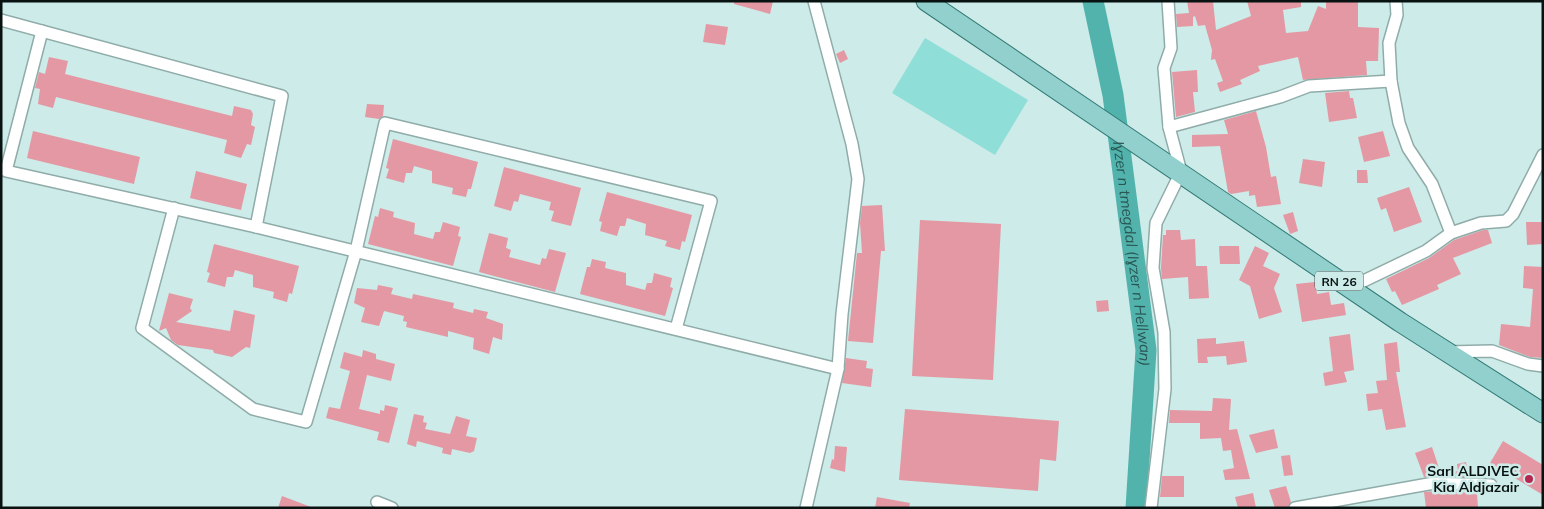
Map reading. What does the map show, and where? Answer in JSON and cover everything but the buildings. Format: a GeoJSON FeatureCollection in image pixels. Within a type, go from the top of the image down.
{"type":"FeatureCollection","features":[{"type":"Feature","properties":{"kind":"main road","name":"RN 26"},"geometry":{"type":"LineString","coordinates":[[926,1],[1138,145],[1181,172],[1349,288],[1543,413]]}},
{"type":"Feature","properties":{"kind":"street"},"geometry":{"type":"LineString","coordinates":[[806,508],[838,369],[842,314],[858,179],[852,144],[814,1]]}},
{"type":"Feature","properties":{"kind":"street"},"geometry":{"type":"LineString","coordinates":[[1151,508],[1165,390],[1164,332],[1153,268],[1156,223],[1181,172],[1169,127],[1164,68],[1171,48],[1168,1]]}},
{"type":"Feature","properties":{"kind":"street"},"geometry":{"type":"LineString","coordinates":[[1396,1],[1397,15],[1389,43],[1391,81],[1399,123],[1408,148],[1432,184],[1451,233]]}},
{"type":"Feature","properties":{"kind":"street"},"geometry":{"type":"LineString","coordinates":[[1,20],[282,96],[256,227]]}},
{"type":"Feature","properties":{"kind":"street"},"geometry":{"type":"LineString","coordinates":[[42,31],[6,171],[256,227],[838,369]]}},
{"type":"Feature","properties":{"kind":"street"},"geometry":{"type":"LineString","coordinates":[[1169,127],[1280,97],[1308,86],[1391,81]]}},
{"type":"Feature","properties":{"kind":"street"},"geometry":{"type":"LineString","coordinates":[[174,208],[142,328],[253,409],[306,422],[356,251],[385,123],[711,201],[676,329]]}},
{"type":"Feature","properties":{"kind":"street"},"geometry":{"type":"LineString","coordinates":[[1349,288],[1426,251],[1451,233],[1481,223],[1506,221],[1513,214],[1543,155]]}},
{"type":"Feature","properties":{"kind":"street"},"geometry":{"type":"LineString","coordinates":[[1447,352],[1492,351],[1528,364],[1543,366]]}},
{"type":"Feature","properties":{"kind":"street"},"geometry":{"type":"LineString","coordinates":[[1295,508],[1434,483],[1491,486]]}},
{"type":"Feature","properties":{"kind":"street"},"geometry":{"type":"LineString","coordinates":[[377,502],[392,508]]}},
{"type":"Feature","properties":{"kind":"shaded area"},"geometry":{"type":"Polygon","coordinates":[[[925,38],[1028,100],[995,155],[892,93],[925,38]]]}},
{"type":"Feature","properties":{"kind":"waterway","name":"Iɣzer n tmegdal (Iɣzer n Hellwan)"},"geometry":{"type":"LineString","coordinates":[[1093,1],[1113,95],[1146,350],[1136,508]]}},
{"type":"Feature","properties":{"kind":"place","name":"Sarl ALDIVEC Kia Aldjazair"},"geometry":{"type":"Point","coordinates":[1529,479]}}]}
